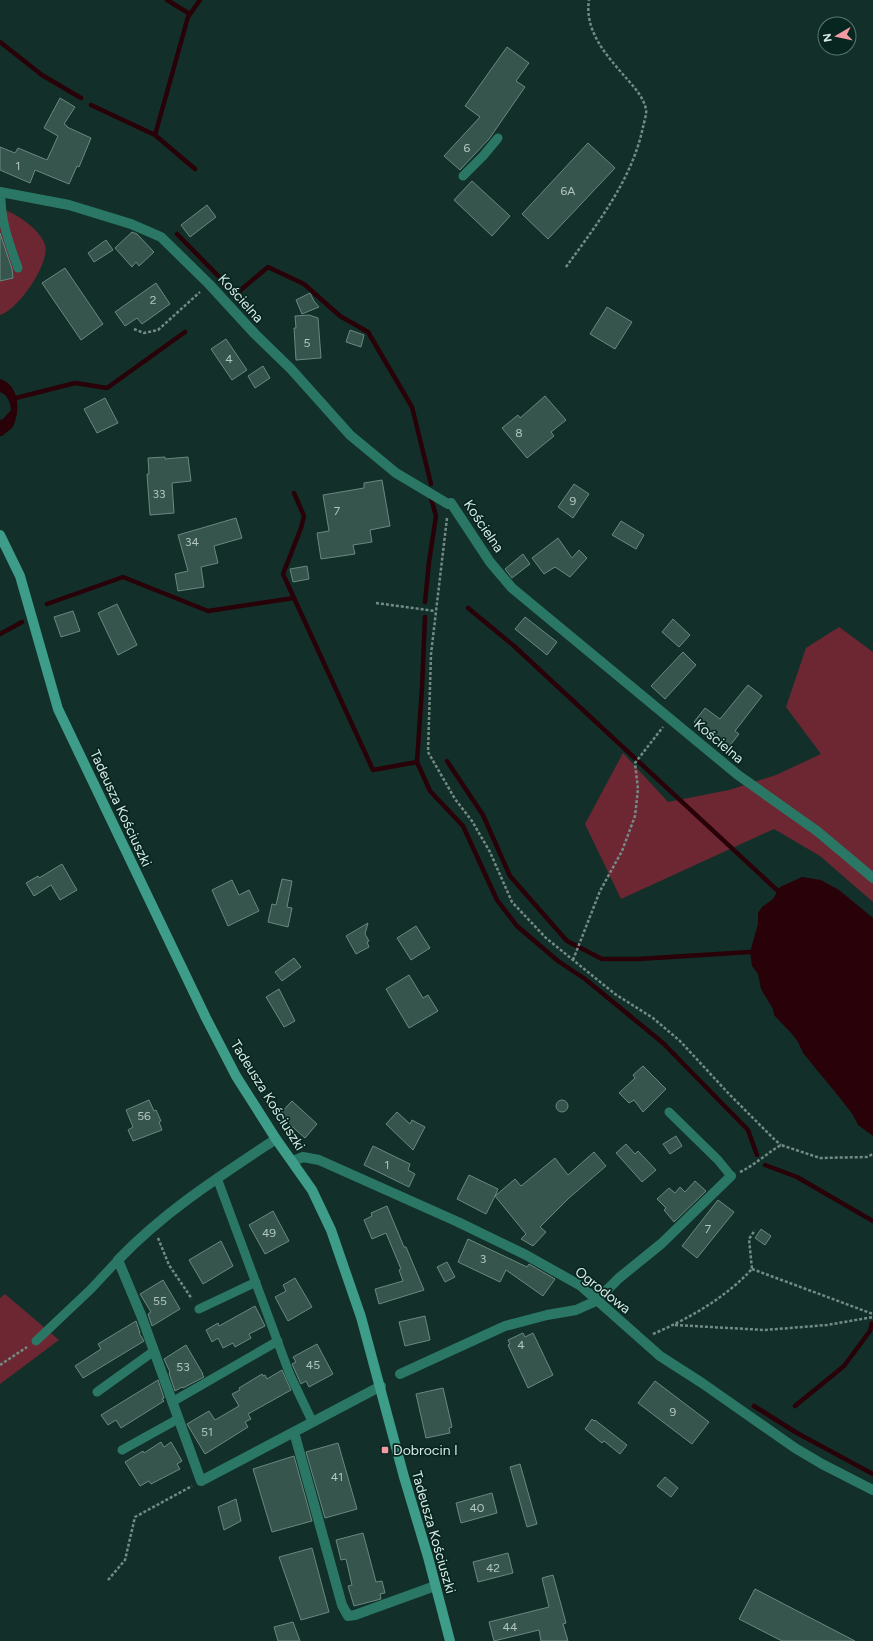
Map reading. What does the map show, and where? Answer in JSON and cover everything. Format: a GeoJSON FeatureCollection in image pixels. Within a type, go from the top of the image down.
{"type":"FeatureCollection","features":[{"type":"Feature","properties":{"kind":"street","name":"Kościelna"},"geometry":{"type":"LineString","coordinates":[[0,192],[69,205],[131,224],[161,238],[209,284],[255,334],[291,369],[350,435],[396,473],[448,504],[451,503],[490,562],[512,588],[738,775],[817,831],[873,878]]}},
{"type":"Feature","properties":{"kind":"street","name":"Tadeusza Kościuszki"},"geometry":{"type":"LineString","coordinates":[[0,535],[20,576],[58,708],[206,1018],[236,1076],[276,1139],[293,1161],[312,1190],[331,1230],[361,1317],[381,1386],[404,1477],[450,1641]]}},
{"type":"Feature","properties":{"kind":"street"},"geometry":{"type":"LineString","coordinates":[[276,1139],[217,1178],[164,1216],[118,1260],[141,1315],[201,1481],[381,1386]]}},
{"type":"Feature","properties":{"kind":"street","name":"Ogrodowa"},"geometry":{"type":"LineString","coordinates":[[293,1161],[303,1157],[318,1160],[458,1222],[526,1255],[567,1278],[581,1286],[596,1301],[660,1356],[796,1448],[822,1464],[873,1490]]}},
{"type":"Feature","properties":{"kind":"street"},"geometry":{"type":"LineString","coordinates":[[400,1374],[505,1326],[547,1315],[576,1310],[596,1301],[619,1278],[661,1244],[731,1176]]}},
{"type":"Feature","properties":{"kind":"street"},"geometry":{"type":"LineString","coordinates":[[294,1432],[342,1605],[348,1616],[355,1615],[435,1586]]}},
{"type":"Feature","properties":{"kind":"lane"},"geometry":{"type":"LineString","coordinates":[[462,176],[483,156],[498,138]]}},
{"type":"Feature","properties":{"kind":"lane"},"geometry":{"type":"LineString","coordinates":[[0,192],[0,210],[18,268]]}},
{"type":"Feature","properties":{"kind":"lane"},"geometry":{"type":"LineString","coordinates":[[669,1112],[718,1160],[731,1176]]}},
{"type":"Feature","properties":{"kind":"lane"},"geometry":{"type":"LineString","coordinates":[[217,1178],[290,1375],[312,1422]]}},
{"type":"Feature","properties":{"kind":"lane"},"geometry":{"type":"LineString","coordinates":[[36,1341],[91,1289],[118,1260]]}},
{"type":"Feature","properties":{"kind":"lane"},"geometry":{"type":"LineString","coordinates":[[199,1309],[256,1282]]}},
{"type":"Feature","properties":{"kind":"lane"},"geometry":{"type":"LineString","coordinates":[[172,1402],[278,1341]]}},
{"type":"Feature","properties":{"kind":"lane"},"geometry":{"type":"LineString","coordinates":[[97,1392],[154,1351]]}},
{"type":"Feature","properties":{"kind":"lane"},"geometry":{"type":"LineString","coordinates":[[122,1450],[178,1419]]}},
{"type":"Feature","properties":{"kind":"path"},"geometry":{"type":"LineString","coordinates":[[566,267],[622,185],[636,154],[647,111],[641,96],[610,60],[597,42],[590,25],[587,10],[589,0]]}},
{"type":"Feature","properties":{"kind":"path"},"geometry":{"type":"LineString","coordinates":[[134,329],[144,333],[158,330],[209,284]]}},
{"type":"Feature","properties":{"kind":"path"},"geometry":{"type":"LineString","coordinates":[[448,504],[430,654],[428,752],[455,799],[472,821],[490,852],[512,902],[546,938],[615,994],[653,1018],[680,1041],[729,1094],[781,1145],[820,1158],[867,1157],[873,1154]]}},
{"type":"Feature","properties":{"kind":"path"},"geometry":{"type":"LineString","coordinates":[[376,603],[435,611]]}},
{"type":"Feature","properties":{"kind":"path"},"geometry":{"type":"LineString","coordinates":[[573,960],[600,891],[622,851],[635,816],[638,789],[635,763],[670,718]]}},
{"type":"Feature","properties":{"kind":"path"},"geometry":{"type":"LineString","coordinates":[[731,1176],[750,1168],[767,1153],[781,1145]]}},
{"type":"Feature","properties":{"kind":"path"},"geometry":{"type":"LineString","coordinates":[[153,1226],[169,1265],[199,1309]]}},
{"type":"Feature","properties":{"kind":"path"},"geometry":{"type":"LineString","coordinates":[[642,1339],[675,1325],[703,1309],[739,1283],[752,1268],[749,1239],[755,1230]]}},
{"type":"Feature","properties":{"kind":"path"},"geometry":{"type":"LineString","coordinates":[[752,1268],[873,1316]]}},
{"type":"Feature","properties":{"kind":"path"},"geometry":{"type":"LineString","coordinates":[[675,1325],[765,1330],[827,1325],[873,1316]]}},
{"type":"Feature","properties":{"kind":"path"},"geometry":{"type":"LineString","coordinates":[[0,1365],[36,1341]]}},
{"type":"Feature","properties":{"kind":"path"},"geometry":{"type":"LineString","coordinates":[[108,1580],[125,1560],[135,1517],[201,1481]]}},
{"type":"Feature","properties":{"kind":"shaded area"},"geometry":{"type":"Polygon","coordinates":[[[0,209],[19,217],[33,228],[38,233],[45,245],[45,253],[43,263],[31,285],[15,305],[0,315],[0,209]]]}},
{"type":"Feature","properties":{"kind":"shaded area"},"geometry":{"type":"Polygon","coordinates":[[[0,379],[7,382],[12,387],[17,400],[17,415],[15,422],[12,428],[2,436],[0,436],[0,420],[3,419],[11,410],[8,399],[0,392],[0,379]]]}},
{"type":"Feature","properties":{"kind":"shaded area"},"geometry":{"type":"Polygon","coordinates":[[[839,627],[873,652],[873,902],[820,856],[774,829],[621,899],[585,824],[623,753],[668,802],[729,790],[776,775],[821,754],[786,707],[806,648],[839,627]]]}},
{"type":"Feature","properties":{"kind":"shaded area"},"geometry":{"type":"Polygon","coordinates":[[[802,877],[821,880],[839,890],[873,918],[873,1136],[858,1125],[853,1115],[803,1053],[792,1034],[774,1015],[773,1009],[761,989],[758,974],[752,966],[750,952],[758,924],[758,913],[762,907],[773,899],[780,887],[802,877]]]}},
{"type":"Feature","properties":{"kind":"shaded area"},"geometry":{"type":"Polygon","coordinates":[[[5,1294],[59,1340],[0,1384],[0,1298],[5,1294]]]}},
{"type":"Feature","properties":{"kind":"building"},"geometry":{"type":"Polygon","coordinates":[[[507,47],[529,63],[516,81],[525,87],[489,139],[460,170],[444,156],[480,117],[465,106],[507,47]]]}},
{"type":"Feature","properties":{"kind":"building"},"geometry":{"type":"Polygon","coordinates":[[[60,98],[75,107],[64,124],[67,127],[91,138],[79,167],[77,166],[69,184],[35,170],[30,183],[0,170],[0,147],[15,153],[18,148],[47,160],[58,136],[44,128],[60,98]]]}},
{"type":"Feature","properties":{"kind":"building"},"geometry":{"type":"Polygon","coordinates":[[[588,143],[615,168],[548,239],[522,214],[588,143]]]}},
{"type":"Feature","properties":{"kind":"building"},"geometry":{"type":"Polygon","coordinates":[[[472,181],[510,216],[492,236],[454,200],[472,181]]]}},
{"type":"Feature","properties":{"kind":"building"},"geometry":{"type":"Polygon","coordinates":[[[207,205],[216,217],[190,237],[181,225],[207,205]]]}},
{"type":"Feature","properties":{"kind":"building"},"geometry":{"type":"Polygon","coordinates":[[[132,232],[137,234],[154,252],[139,266],[136,262],[132,267],[115,248],[132,232]]]}},
{"type":"Feature","properties":{"kind":"building"},"geometry":{"type":"Polygon","coordinates":[[[0,233],[12,269],[13,278],[0,281],[0,233]]]}},
{"type":"Feature","properties":{"kind":"building"},"geometry":{"type":"Polygon","coordinates":[[[106,240],[113,250],[94,262],[88,253],[106,240]]]}},
{"type":"Feature","properties":{"kind":"building"},"geometry":{"type":"Polygon","coordinates":[[[65,268],[103,324],[81,340],[42,283],[65,268]]]}},
{"type":"Feature","properties":{"kind":"building"},"geometry":{"type":"Polygon","coordinates":[[[156,283],[170,304],[142,324],[137,318],[125,326],[115,312],[156,283]]]}},
{"type":"Feature","properties":{"kind":"building"},"geometry":{"type":"Polygon","coordinates":[[[310,293],[319,307],[302,314],[296,300],[310,293]]]}},
{"type":"Feature","properties":{"kind":"building"},"geometry":{"type":"Polygon","coordinates":[[[607,307],[632,322],[615,349],[590,334],[607,307]]]}},
{"type":"Feature","properties":{"kind":"building"},"geometry":{"type":"Polygon","coordinates":[[[309,315],[318,318],[321,358],[296,360],[294,328],[296,328],[295,316],[309,315]]]}},
{"type":"Feature","properties":{"kind":"building"},"geometry":{"type":"Polygon","coordinates":[[[350,330],[364,335],[361,347],[346,342],[350,330]]]}},
{"type":"Feature","properties":{"kind":"building"},"geometry":{"type":"Polygon","coordinates":[[[226,339],[247,370],[232,380],[211,349],[226,339]]]}},
{"type":"Feature","properties":{"kind":"building"},"geometry":{"type":"Polygon","coordinates":[[[263,366],[270,378],[255,388],[248,376],[263,366]]]}},
{"type":"Feature","properties":{"kind":"building"},"geometry":{"type":"Polygon","coordinates":[[[545,396],[566,420],[551,432],[554,436],[527,458],[502,428],[518,415],[520,418],[545,396]]]}},
{"type":"Feature","properties":{"kind":"building"},"geometry":{"type":"Polygon","coordinates":[[[105,398],[118,423],[97,433],[84,409],[105,398]]]}},
{"type":"Feature","properties":{"kind":"building"},"geometry":{"type":"Polygon","coordinates":[[[165,457],[165,459],[188,457],[191,481],[172,483],[174,513],[150,515],[147,474],[149,474],[148,458],[165,457]]]}},
{"type":"Feature","properties":{"kind":"building"},"geometry":{"type":"Polygon","coordinates":[[[382,480],[390,526],[370,530],[372,542],[353,545],[355,554],[321,559],[317,533],[329,531],[323,495],[364,488],[364,483],[382,480]]]}},
{"type":"Feature","properties":{"kind":"building"},"geometry":{"type":"Polygon","coordinates":[[[574,484],[589,494],[573,518],[558,507],[574,484]]]}},
{"type":"Feature","properties":{"kind":"building"},"geometry":{"type":"Polygon","coordinates":[[[236,518],[242,538],[214,546],[218,563],[201,567],[204,587],[178,591],[175,574],[188,571],[178,535],[236,518]]]}},
{"type":"Feature","properties":{"kind":"building"},"geometry":{"type":"Polygon","coordinates":[[[621,521],[644,535],[636,549],[612,535],[621,521]]]}},
{"type":"Feature","properties":{"kind":"building"},"geometry":{"type":"Polygon","coordinates":[[[558,538],[572,558],[579,550],[587,558],[570,577],[555,567],[544,574],[532,558],[558,538]]]}},
{"type":"Feature","properties":{"kind":"building"},"geometry":{"type":"Polygon","coordinates":[[[523,554],[530,564],[512,578],[505,569],[523,554]]]}},
{"type":"Feature","properties":{"kind":"building"},"geometry":{"type":"Polygon","coordinates":[[[307,566],[309,579],[293,582],[290,569],[307,566]]]}},
{"type":"Feature","properties":{"kind":"building"},"geometry":{"type":"Polygon","coordinates":[[[117,604],[137,645],[118,655],[98,613],[117,604]]]}},
{"type":"Feature","properties":{"kind":"building"},"geometry":{"type":"Polygon","coordinates":[[[73,611],[80,631],[61,637],[54,617],[73,611]]]}},
{"type":"Feature","properties":{"kind":"building"},"geometry":{"type":"Polygon","coordinates":[[[525,617],[557,642],[547,655],[515,629],[525,617]]]}},
{"type":"Feature","properties":{"kind":"building"},"geometry":{"type":"Polygon","coordinates":[[[673,619],[690,635],[679,647],[662,632],[673,619]]]}},
{"type":"Feature","properties":{"kind":"building"},"geometry":{"type":"Polygon","coordinates":[[[683,652],[696,665],[665,699],[651,686],[683,652]]]}},
{"type":"Feature","properties":{"kind":"building"},"geometry":{"type":"Polygon","coordinates":[[[748,685],[762,696],[735,731],[739,734],[728,748],[694,722],[705,708],[720,719],[748,685]]]}},
{"type":"Feature","properties":{"kind":"building"},"geometry":{"type":"Polygon","coordinates":[[[62,864],[77,890],[60,900],[51,885],[34,896],[26,883],[38,876],[39,878],[62,864]]]}},
{"type":"Feature","properties":{"kind":"building"},"geometry":{"type":"Polygon","coordinates":[[[282,879],[292,881],[287,907],[292,908],[288,927],[268,922],[272,904],[276,905],[282,879]]]}},
{"type":"Feature","properties":{"kind":"building"},"geometry":{"type":"Polygon","coordinates":[[[232,880],[239,895],[249,890],[259,911],[228,926],[212,890],[232,880]]]}},
{"type":"Feature","properties":{"kind":"building"},"geometry":{"type":"Polygon","coordinates":[[[368,923],[365,934],[369,941],[367,942],[369,947],[356,954],[346,936],[368,923]]]}},
{"type":"Feature","properties":{"kind":"building"},"geometry":{"type":"Polygon","coordinates":[[[416,926],[430,948],[411,960],[397,938],[416,926]]]}},
{"type":"Feature","properties":{"kind":"building"},"geometry":{"type":"Polygon","coordinates":[[[294,958],[301,967],[282,981],[275,972],[294,958]]]}},
{"type":"Feature","properties":{"kind":"building"},"geometry":{"type":"Polygon","coordinates":[[[409,975],[423,998],[428,995],[438,1011],[409,1028],[386,989],[409,975]]]}},
{"type":"Feature","properties":{"kind":"building"},"geometry":{"type":"Polygon","coordinates":[[[279,989],[295,1021],[284,1027],[266,997],[279,989]]]}},
{"type":"Feature","properties":{"kind":"building"},"geometry":{"type":"Polygon","coordinates":[[[643,1066],[666,1089],[643,1112],[634,1100],[629,1103],[619,1093],[635,1078],[633,1075],[643,1066]]]}},
{"type":"Feature","properties":{"kind":"building"},"geometry":{"type":"Polygon","coordinates":[[[149,1100],[161,1121],[159,1122],[162,1130],[133,1141],[128,1130],[133,1127],[126,1110],[149,1100]]]}},
{"type":"Feature","properties":{"kind":"building"},"geometry":{"type":"Polygon","coordinates":[[[560,1100],[564,1100],[568,1106],[564,1112],[560,1112],[556,1108],[556,1104],[560,1100]]]}},
{"type":"Feature","properties":{"kind":"building"},"geometry":{"type":"Polygon","coordinates":[[[292,1101],[317,1124],[305,1138],[279,1115],[292,1101]]]}},
{"type":"Feature","properties":{"kind":"building"},"geometry":{"type":"Polygon","coordinates":[[[397,1112],[410,1124],[412,1120],[425,1127],[413,1150],[386,1124],[397,1112]]]}},
{"type":"Feature","properties":{"kind":"building"},"geometry":{"type":"Polygon","coordinates":[[[676,1136],[682,1146],[670,1154],[663,1144],[676,1136]]]}},
{"type":"Feature","properties":{"kind":"building"},"geometry":{"type":"Polygon","coordinates":[[[626,1144],[635,1154],[638,1151],[656,1170],[642,1182],[616,1153],[626,1144]]]}},
{"type":"Feature","properties":{"kind":"building"},"geometry":{"type":"Polygon","coordinates":[[[373,1146],[410,1164],[408,1170],[415,1174],[409,1187],[364,1165],[373,1146]]]}},
{"type":"Feature","properties":{"kind":"building"},"geometry":{"type":"Polygon","coordinates":[[[594,1152],[606,1166],[569,1198],[540,1227],[546,1232],[533,1246],[521,1239],[526,1234],[495,1196],[515,1179],[521,1186],[555,1158],[568,1175],[594,1152]]]}},
{"type":"Feature","properties":{"kind":"building"},"geometry":{"type":"Polygon","coordinates":[[[469,1175],[498,1189],[486,1214],[457,1199],[469,1175]]]}},
{"type":"Feature","properties":{"kind":"building"},"geometry":{"type":"Polygon","coordinates":[[[695,1181],[706,1191],[674,1222],[664,1210],[666,1208],[657,1199],[669,1188],[675,1193],[680,1187],[685,1192],[695,1181]]]}},
{"type":"Feature","properties":{"kind":"building"},"geometry":{"type":"Polygon","coordinates":[[[718,1200],[734,1212],[697,1258],[682,1246],[718,1200]]]}},
{"type":"Feature","properties":{"kind":"building"},"geometry":{"type":"Polygon","coordinates":[[[387,1206],[424,1290],[379,1304],[375,1289],[403,1281],[399,1270],[401,1269],[386,1233],[372,1239],[364,1220],[372,1216],[371,1213],[387,1206]]]}},
{"type":"Feature","properties":{"kind":"building"},"geometry":{"type":"Polygon","coordinates":[[[273,1211],[289,1241],[265,1254],[249,1225],[273,1211]]]}},
{"type":"Feature","properties":{"kind":"building"},"geometry":{"type":"Polygon","coordinates":[[[761,1229],[771,1236],[765,1245],[755,1238],[761,1229]]]}},
{"type":"Feature","properties":{"kind":"building"},"geometry":{"type":"Polygon","coordinates":[[[468,1239],[527,1267],[529,1264],[555,1279],[543,1296],[506,1270],[500,1282],[458,1262],[468,1239]]]}},
{"type":"Feature","properties":{"kind":"building"},"geometry":{"type":"Polygon","coordinates":[[[221,1241],[233,1266],[203,1284],[189,1260],[221,1241]]]}},
{"type":"Feature","properties":{"kind":"building"},"geometry":{"type":"Polygon","coordinates":[[[447,1262],[455,1277],[445,1282],[437,1267],[447,1262]]]}},
{"type":"Feature","properties":{"kind":"building"},"geometry":{"type":"Polygon","coordinates":[[[295,1278],[312,1307],[288,1321],[275,1297],[286,1291],[283,1285],[295,1278]]]}},
{"type":"Feature","properties":{"kind":"building"},"geometry":{"type":"Polygon","coordinates":[[[163,1280],[180,1309],[152,1326],[148,1314],[151,1312],[140,1294],[163,1280]]]}},
{"type":"Feature","properties":{"kind":"building"},"geometry":{"type":"Polygon","coordinates":[[[255,1306],[265,1326],[249,1334],[251,1338],[235,1347],[233,1343],[223,1348],[218,1338],[212,1342],[206,1330],[218,1323],[219,1326],[255,1306]]]}},
{"type":"Feature","properties":{"kind":"building"},"geometry":{"type":"Polygon","coordinates":[[[425,1316],[430,1340],[405,1346],[399,1322],[425,1316]]]}},
{"type":"Feature","properties":{"kind":"building"},"geometry":{"type":"Polygon","coordinates":[[[136,1321],[139,1333],[144,1341],[83,1378],[75,1366],[101,1349],[98,1344],[136,1321]]]}},
{"type":"Feature","properties":{"kind":"building"},"geometry":{"type":"Polygon","coordinates":[[[523,1333],[525,1337],[533,1333],[553,1375],[528,1388],[508,1345],[510,1344],[508,1340],[523,1333]]]}},
{"type":"Feature","properties":{"kind":"building"},"geometry":{"type":"Polygon","coordinates":[[[317,1344],[333,1374],[309,1387],[306,1381],[301,1384],[292,1364],[296,1362],[293,1357],[317,1344]]]}},
{"type":"Feature","properties":{"kind":"building"},"geometry":{"type":"Polygon","coordinates":[[[186,1345],[204,1377],[175,1391],[169,1373],[170,1372],[164,1359],[186,1345]]]}},
{"type":"Feature","properties":{"kind":"building"},"geometry":{"type":"Polygon","coordinates":[[[282,1370],[291,1390],[248,1414],[251,1419],[245,1422],[248,1427],[205,1454],[187,1424],[209,1411],[215,1420],[239,1406],[232,1394],[240,1390],[239,1388],[262,1374],[263,1376],[265,1375],[267,1379],[282,1370]]]}},
{"type":"Feature","properties":{"kind":"building"},"geometry":{"type":"Polygon","coordinates":[[[158,1380],[164,1398],[162,1399],[164,1401],[121,1428],[116,1420],[108,1425],[101,1415],[158,1380]]]}},
{"type":"Feature","properties":{"kind":"building"},"geometry":{"type":"Polygon","coordinates":[[[655,1381],[709,1422],[692,1444],[638,1403],[655,1381]]]}},
{"type":"Feature","properties":{"kind":"building"},"geometry":{"type":"Polygon","coordinates":[[[443,1388],[452,1427],[449,1428],[450,1433],[426,1438],[416,1394],[443,1388]]]}},
{"type":"Feature","properties":{"kind":"building"},"geometry":{"type":"Polygon","coordinates":[[[592,1419],[627,1445],[620,1454],[604,1441],[602,1443],[585,1429],[592,1419]]]}},
{"type":"Feature","properties":{"kind":"building"},"geometry":{"type":"Polygon","coordinates":[[[161,1442],[164,1447],[171,1442],[182,1461],[177,1464],[180,1469],[151,1484],[149,1481],[140,1486],[125,1462],[143,1451],[144,1453],[161,1442]]]}},
{"type":"Feature","properties":{"kind":"building"},"geometry":{"type":"Polygon","coordinates":[[[338,1443],[357,1509],[325,1518],[306,1452],[338,1443]]]}},
{"type":"Feature","properties":{"kind":"building"},"geometry":{"type":"Polygon","coordinates":[[[294,1456],[312,1521],[272,1532],[253,1469],[294,1456]]]}},
{"type":"Feature","properties":{"kind":"building"},"geometry":{"type":"Polygon","coordinates":[[[520,1464],[537,1524],[527,1527],[510,1467],[520,1464]]]}},
{"type":"Feature","properties":{"kind":"building"},"geometry":{"type":"Polygon","coordinates":[[[665,1477],[678,1488],[671,1497],[657,1486],[665,1477]]]}},
{"type":"Feature","properties":{"kind":"building"},"geometry":{"type":"Polygon","coordinates":[[[492,1493],[497,1513],[461,1523],[456,1503],[492,1493]]]}},
{"type":"Feature","properties":{"kind":"building"},"geometry":{"type":"Polygon","coordinates":[[[236,1499],[241,1521],[224,1530],[218,1507],[236,1499]]]}},
{"type":"Feature","properties":{"kind":"building"},"geometry":{"type":"Polygon","coordinates":[[[363,1533],[376,1582],[382,1581],[385,1593],[380,1594],[381,1599],[354,1606],[348,1586],[352,1585],[346,1559],[341,1560],[336,1540],[363,1533]]]}},
{"type":"Feature","properties":{"kind":"building"},"geometry":{"type":"Polygon","coordinates":[[[312,1548],[329,1612],[301,1620],[279,1557],[312,1548]]]}},
{"type":"Feature","properties":{"kind":"building"},"geometry":{"type":"Polygon","coordinates":[[[508,1553],[513,1573],[478,1582],[473,1562],[508,1553]]]}},
{"type":"Feature","properties":{"kind":"building"},"geometry":{"type":"Polygon","coordinates":[[[553,1575],[566,1623],[563,1624],[568,1641],[541,1641],[539,1630],[494,1641],[489,1622],[549,1607],[542,1578],[553,1575]]]}},
{"type":"Feature","properties":{"kind":"building"},"geometry":{"type":"Polygon","coordinates":[[[755,1589],[855,1641],[782,1641],[739,1619],[755,1589]]]}},
{"type":"Feature","properties":{"kind":"building"},"geometry":{"type":"Polygon","coordinates":[[[293,1622],[300,1641],[278,1641],[274,1627],[293,1622]]]}},
{"type":"Feature","properties":{"kind":"waterway"},"geometry":{"type":"LineString","coordinates":[[167,0],[190,14]]}},
{"type":"Feature","properties":{"kind":"waterway"},"geometry":{"type":"LineString","coordinates":[[155,135],[188,17],[200,0]]}},
{"type":"Feature","properties":{"kind":"waterway"},"geometry":{"type":"LineString","coordinates":[[0,42],[42,75],[81,98]]}},
{"type":"Feature","properties":{"kind":"waterway"},"geometry":{"type":"LineString","coordinates":[[91,105],[155,135],[195,169]]}},
{"type":"Feature","properties":{"kind":"waterway"},"geometry":{"type":"LineString","coordinates":[[177,234],[236,294],[268,267],[304,284],[340,316],[368,332],[412,407],[431,484]]}},
{"type":"Feature","properties":{"kind":"waterway"},"geometry":{"type":"LineString","coordinates":[[16,398],[75,383],[107,388],[185,332]]}},
{"type":"Feature","properties":{"kind":"waterway"},"geometry":{"type":"LineString","coordinates":[[294,493],[304,516],[301,528],[283,574],[373,770],[417,762]]}},
{"type":"Feature","properties":{"kind":"waterway"},"geometry":{"type":"LineString","coordinates":[[425,602],[436,516],[431,498]]}},
{"type":"Feature","properties":{"kind":"waterway"},"geometry":{"type":"LineString","coordinates":[[47,604],[123,577],[208,611],[294,598]]}},
{"type":"Feature","properties":{"kind":"waterway"},"geometry":{"type":"LineString","coordinates":[[468,608],[514,646],[778,891]]}},
{"type":"Feature","properties":{"kind":"waterway"},"geometry":{"type":"LineString","coordinates":[[425,617],[417,762],[430,791],[463,826],[497,900],[517,926],[558,961],[585,979],[663,1043],[748,1130],[757,1155]]}},
{"type":"Feature","properties":{"kind":"waterway"},"geometry":{"type":"LineString","coordinates":[[0,634],[22,622]]}},
{"type":"Feature","properties":{"kind":"waterway"},"geometry":{"type":"LineString","coordinates":[[447,761],[483,815],[510,876],[567,941],[602,959],[638,959],[750,952]]}},
{"type":"Feature","properties":{"kind":"waterway"},"geometry":{"type":"LineString","coordinates":[[765,1165],[797,1177],[873,1221]]}},
{"type":"Feature","properties":{"kind":"waterway"},"geometry":{"type":"LineString","coordinates":[[795,1406],[844,1366],[870,1331],[872,1323]]}},
{"type":"Feature","properties":{"kind":"waterway"},"geometry":{"type":"LineString","coordinates":[[754,1406],[797,1433],[873,1474]]}},
{"type":"Feature","properties":{"kind":"place","name":"Dobrocin I"},"geometry":{"type":"Point","coordinates":[385,1450]}}]}
